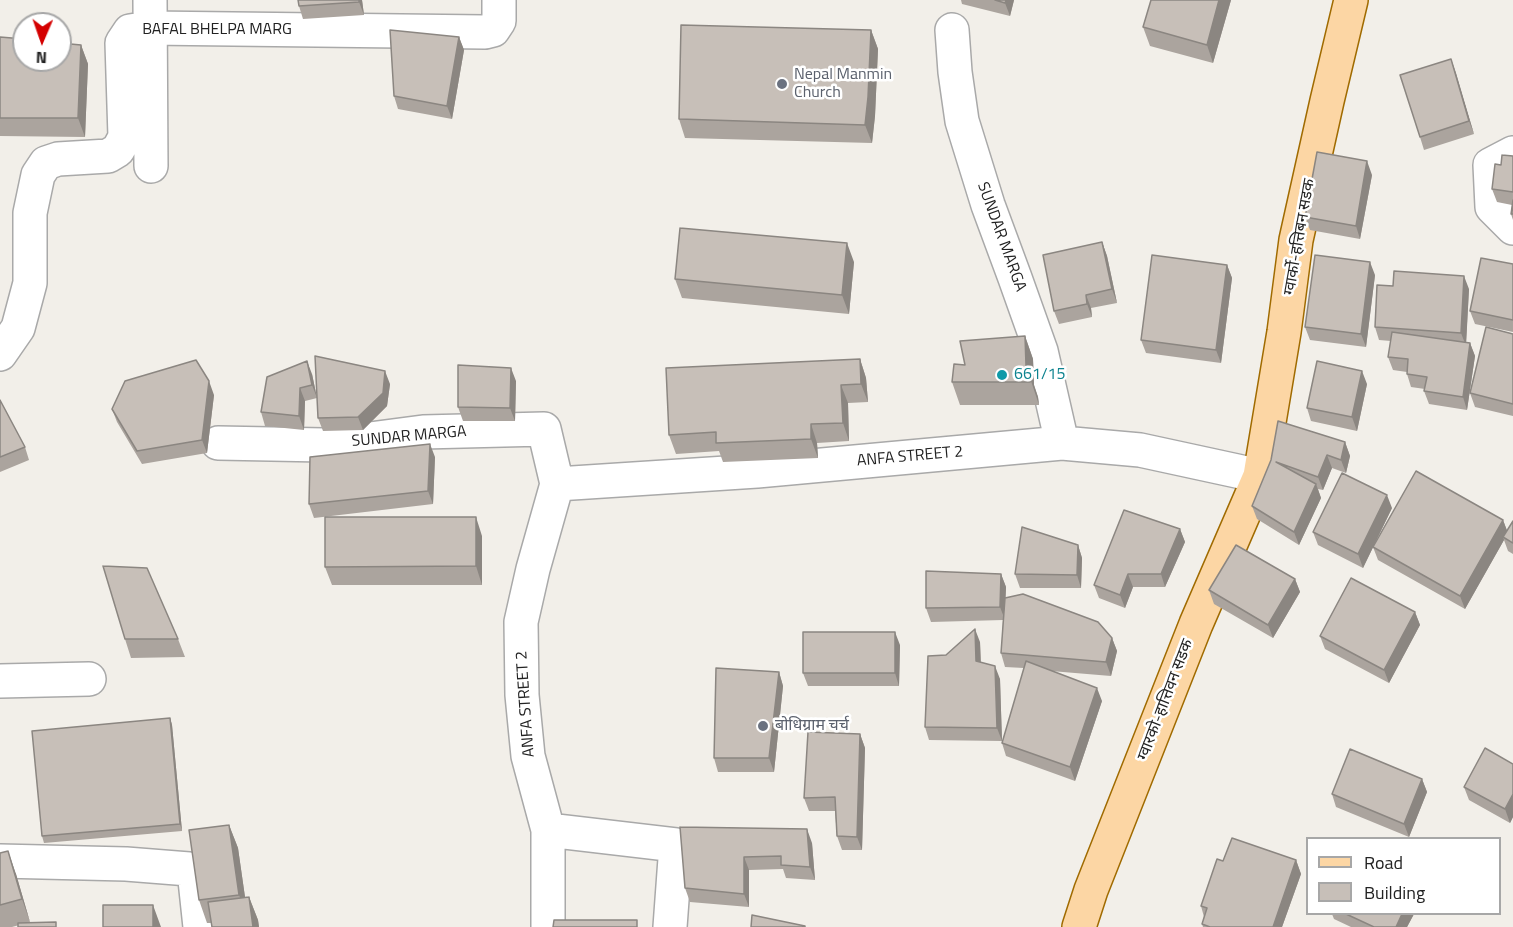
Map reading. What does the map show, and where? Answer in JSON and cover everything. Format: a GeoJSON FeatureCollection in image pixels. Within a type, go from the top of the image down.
{"type":"FeatureCollection","features":[{"type":"Feature","properties":{"kind":"main road","name":"ग्वार्को-हत्तिबन सडक"},"geometry":{"type":"LineString","coordinates":[[1260,476],[1284,332],[1296,240],[1351,0]]}},
{"type":"Feature","properties":{"kind":"main road","name":"ग्वारको-हात्तिवन सडक"},"geometry":{"type":"LineString","coordinates":[[1079,927],[1091,890],[1196,624],[1260,476]]}},
{"type":"Feature","properties":{"kind":"street","name":"BAFAL BHELPA MARG"},"geometry":{"type":"LineString","coordinates":[[0,354],[18,328],[30,283],[30,213],[38,175],[46,163],[58,159],[108,156],[118,150],[125,137],[122,43],[130,31],[149,14],[484,32],[493,30],[499,21],[499,0]]}},
{"type":"Feature","properties":{"kind":"street"},"geometry":{"type":"LineString","coordinates":[[149,14],[151,166]]}},
{"type":"Feature","properties":{"kind":"street","name":"SUNDAR MARGA"},"geometry":{"type":"LineString","coordinates":[[952,30],[962,121],[988,205],[1041,351],[1062,443]]}},
{"type":"Feature","properties":{"kind":"street"},"geometry":{"type":"LineString","coordinates":[[1513,153],[1490,165],[1492,207],[1513,228]]}},
{"type":"Feature","properties":{"kind":"street","name":"SUNDAR MARGA"},"geometry":{"type":"LineString","coordinates":[[218,442],[324,445],[423,432],[544,429],[557,484]]}},
{"type":"Feature","properties":{"kind":"street","name":"ANFA STREET 2"},"geometry":{"type":"LineString","coordinates":[[548,927],[548,830],[528,756],[522,695],[521,622],[533,568],[557,484],[757,471],[1062,443],[1140,450],[1260,476]]}},
{"type":"Feature","properties":{"kind":"street"},"geometry":{"type":"LineString","coordinates":[[0,681],[89,679]]}},
{"type":"Feature","properties":{"kind":"street"},"geometry":{"type":"LineString","coordinates":[[548,830],[676,845],[670,927]]}},
{"type":"Feature","properties":{"kind":"street"},"geometry":{"type":"LineString","coordinates":[[0,861],[126,864],[189,869],[195,880],[200,927]]}},
{"type":"Feature","properties":{"kind":"building"},"geometry":{"type":"Polygon","coordinates":[[[298,0],[359,0],[359,2],[299,6],[298,0]]]}},
{"type":"Feature","properties":{"kind":"building"},"geometry":{"type":"Polygon","coordinates":[[[1151,0],[1219,0],[1207,45],[1143,27],[1151,0]]]}},
{"type":"Feature","properties":{"kind":"building","name":"Nepal Manmin Church"},"geometry":{"type":"Polygon","coordinates":[[[681,25],[871,30],[865,125],[679,119],[681,25]]]}},
{"type":"Feature","properties":{"kind":"building"},"geometry":{"type":"Polygon","coordinates":[[[390,30],[459,37],[447,106],[394,96],[390,30]]]}},
{"type":"Feature","properties":{"kind":"building"},"geometry":{"type":"Polygon","coordinates":[[[0,37],[12,38],[12,72],[72,72],[72,44],[81,45],[78,118],[0,118],[0,37]]]}},
{"type":"Feature","properties":{"kind":"building"},"geometry":{"type":"Polygon","coordinates":[[[1451,59],[1469,121],[1420,137],[1400,75],[1451,59]]]}},
{"type":"Feature","properties":{"kind":"building"},"geometry":{"type":"Polygon","coordinates":[[[1317,152],[1367,161],[1356,226],[1305,217],[1317,152]]]}},
{"type":"Feature","properties":{"kind":"building"},"geometry":{"type":"Polygon","coordinates":[[[1502,155],[1513,156],[1513,192],[1492,189],[1495,164],[1501,165],[1502,155]]]}},
{"type":"Feature","properties":{"kind":"building"},"geometry":{"type":"Polygon","coordinates":[[[680,228],[847,243],[842,295],[675,279],[680,228]]]}},
{"type":"Feature","properties":{"kind":"building"},"geometry":{"type":"Polygon","coordinates":[[[1102,242],[1112,289],[1086,295],[1087,304],[1054,311],[1043,255],[1102,242]]]}},
{"type":"Feature","properties":{"kind":"building"},"geometry":{"type":"Polygon","coordinates":[[[1152,255],[1227,265],[1216,350],[1141,340],[1152,255]]]}},
{"type":"Feature","properties":{"kind":"building"},"geometry":{"type":"Polygon","coordinates":[[[1315,255],[1370,262],[1361,334],[1305,327],[1315,255]]]}},
{"type":"Feature","properties":{"kind":"building"},"geometry":{"type":"Polygon","coordinates":[[[1481,258],[1513,264],[1513,320],[1470,311],[1481,258]]]}},
{"type":"Feature","properties":{"kind":"building"},"geometry":{"type":"Polygon","coordinates":[[[1394,271],[1464,276],[1461,333],[1375,327],[1377,285],[1393,286],[1394,271]]]}},
{"type":"Feature","properties":{"kind":"building"},"geometry":{"type":"Polygon","coordinates":[[[1486,327],[1513,334],[1513,404],[1470,393],[1486,327]]]}},
{"type":"Feature","properties":{"kind":"building"},"geometry":{"type":"Polygon","coordinates":[[[1392,332],[1470,343],[1463,397],[1424,391],[1427,377],[1407,374],[1408,359],[1388,357],[1392,332]]]}},
{"type":"Feature","properties":{"kind":"building"},"geometry":{"type":"Polygon","coordinates":[[[1025,336],[1026,366],[1030,374],[1030,382],[952,382],[954,364],[965,365],[960,341],[1025,336]]]}},
{"type":"Feature","properties":{"kind":"building"},"geometry":{"type":"Polygon","coordinates":[[[315,356],[385,371],[383,393],[358,417],[318,418],[315,356]]]}},
{"type":"Feature","properties":{"kind":"building"},"geometry":{"type":"Polygon","coordinates":[[[860,359],[861,384],[841,385],[843,423],[811,424],[811,439],[716,443],[716,432],[669,435],[666,368],[860,359]]]}},
{"type":"Feature","properties":{"kind":"building"},"geometry":{"type":"Polygon","coordinates":[[[196,360],[209,381],[202,440],[137,451],[112,409],[125,381],[196,360]]]}},
{"type":"Feature","properties":{"kind":"building"},"geometry":{"type":"Polygon","coordinates":[[[307,361],[312,385],[300,388],[299,416],[261,412],[267,377],[307,361]]]}},
{"type":"Feature","properties":{"kind":"building"},"geometry":{"type":"Polygon","coordinates":[[[1317,361],[1362,371],[1352,417],[1307,408],[1317,361]]]}},
{"type":"Feature","properties":{"kind":"building"},"geometry":{"type":"Polygon","coordinates":[[[458,365],[511,368],[510,408],[458,407],[458,365]]]}},
{"type":"Feature","properties":{"kind":"building"},"geometry":{"type":"Polygon","coordinates":[[[0,400],[25,447],[0,457],[0,400]]]}},
{"type":"Feature","properties":{"kind":"building"},"geometry":{"type":"Polygon","coordinates":[[[1278,421],[1345,442],[1341,460],[1327,455],[1318,477],[1276,462],[1316,484],[1294,532],[1252,506],[1271,460],[1278,421]]]}},
{"type":"Feature","properties":{"kind":"building"},"geometry":{"type":"Polygon","coordinates":[[[430,444],[428,491],[309,504],[310,457],[430,444]]]}},
{"type":"Feature","properties":{"kind":"building"},"geometry":{"type":"Polygon","coordinates":[[[1416,471],[1503,520],[1460,596],[1373,547],[1416,471]]]}},
{"type":"Feature","properties":{"kind":"building"},"geometry":{"type":"Polygon","coordinates":[[[1342,473],[1387,495],[1358,554],[1313,532],[1342,473]]]}},
{"type":"Feature","properties":{"kind":"building"},"geometry":{"type":"Polygon","coordinates":[[[1124,510],[1180,529],[1161,574],[1128,574],[1120,595],[1094,585],[1124,510]]]}},
{"type":"Feature","properties":{"kind":"building"},"geometry":{"type":"Polygon","coordinates":[[[325,517],[476,517],[476,566],[325,567],[325,517]]]}},
{"type":"Feature","properties":{"kind":"building"},"geometry":{"type":"Polygon","coordinates":[[[1513,521],[1513,543],[1503,537],[1513,521]]]}},
{"type":"Feature","properties":{"kind":"building"},"geometry":{"type":"Polygon","coordinates":[[[1022,527],[1078,545],[1077,575],[1015,574],[1022,527]]]}},
{"type":"Feature","properties":{"kind":"building"},"geometry":{"type":"Polygon","coordinates":[[[1236,545],[1295,579],[1268,625],[1209,590],[1236,545]]]}},
{"type":"Feature","properties":{"kind":"building"},"geometry":{"type":"Polygon","coordinates":[[[103,566],[147,568],[178,639],[125,639],[103,566]]]}},
{"type":"Feature","properties":{"kind":"building"},"geometry":{"type":"Polygon","coordinates":[[[926,571],[1001,574],[1000,607],[926,608],[926,571]]]}},
{"type":"Feature","properties":{"kind":"building"},"geometry":{"type":"Polygon","coordinates":[[[1351,578],[1415,612],[1384,670],[1320,636],[1351,578]]]}},
{"type":"Feature","properties":{"kind":"building"},"geometry":{"type":"Polygon","coordinates":[[[1023,594],[1098,622],[1112,638],[1106,662],[1001,653],[1005,598],[1023,594]]]}},
{"type":"Feature","properties":{"kind":"building"},"geometry":{"type":"Polygon","coordinates":[[[975,629],[976,661],[995,666],[997,728],[925,727],[928,656],[946,655],[975,629]]]}},
{"type":"Feature","properties":{"kind":"building"},"geometry":{"type":"Polygon","coordinates":[[[803,632],[895,632],[895,673],[803,673],[803,632]]]}},
{"type":"Feature","properties":{"kind":"building"},"geometry":{"type":"Polygon","coordinates":[[[1026,661],[1097,688],[1070,767],[1002,743],[1026,661]]]}},
{"type":"Feature","properties":{"kind":"building"},"geometry":{"type":"Polygon","coordinates":[[[716,668],[779,672],[769,758],[714,758],[716,668]]]}},
{"type":"Feature","properties":{"kind":"building"},"geometry":{"type":"Polygon","coordinates":[[[170,718],[180,824],[42,836],[32,731],[170,718]]]}},
{"type":"Feature","properties":{"kind":"building"},"geometry":{"type":"Polygon","coordinates":[[[808,732],[860,734],[857,837],[837,836],[835,797],[804,798],[808,732]]]}},
{"type":"Feature","properties":{"kind":"building"},"geometry":{"type":"Polygon","coordinates":[[[1485,748],[1513,764],[1513,794],[1505,809],[1464,787],[1485,748]]]}},
{"type":"Feature","properties":{"kind":"building"},"geometry":{"type":"Polygon","coordinates":[[[1350,749],[1422,779],[1404,824],[1332,794],[1350,749]]]}},
{"type":"Feature","properties":{"kind":"building"},"geometry":{"type":"Polygon","coordinates":[[[229,825],[239,895],[199,900],[189,830],[229,825]]]}},
{"type":"Feature","properties":{"kind":"building"},"geometry":{"type":"Polygon","coordinates":[[[680,827],[807,829],[810,867],[781,865],[781,856],[744,857],[744,894],[685,888],[680,827]]]}},
{"type":"Feature","properties":{"kind":"building"},"geometry":{"type":"Polygon","coordinates":[[[1232,838],[1296,860],[1273,927],[1210,927],[1202,924],[1207,908],[1201,906],[1217,859],[1223,861],[1232,838]]]}},
{"type":"Feature","properties":{"kind":"building"},"geometry":{"type":"Polygon","coordinates":[[[8,851],[22,899],[0,905],[0,853],[8,851]]]}},
{"type":"Feature","properties":{"kind":"building"},"geometry":{"type":"Polygon","coordinates":[[[249,897],[253,927],[212,927],[208,902],[249,897]]]}},
{"type":"Feature","properties":{"kind":"building"},"geometry":{"type":"Polygon","coordinates":[[[103,905],[153,905],[153,927],[103,927],[103,905]]]}},
{"type":"Feature","properties":{"kind":"building"},"geometry":{"type":"Polygon","coordinates":[[[752,915],[805,926],[805,927],[751,927],[752,915]]]}},
{"type":"Feature","properties":{"kind":"building"},"geometry":{"type":"Polygon","coordinates":[[[1348,915],[1402,915],[1396,927],[1374,927],[1348,915]]]}},
{"type":"Feature","properties":{"kind":"building"},"geometry":{"type":"Polygon","coordinates":[[[554,920],[637,920],[637,927],[553,927],[554,920]]]}},
{"type":"Feature","properties":{"kind":"building"},"geometry":{"type":"Polygon","coordinates":[[[56,922],[56,927],[18,927],[18,923],[56,922]]]}},
{"type":"Feature","properties":{"kind":"place","name":"Nepal Manmin Church"},"geometry":{"type":"Point","coordinates":[782,84]}},
{"type":"Feature","properties":{"kind":"place","name":"661/15"},"geometry":{"type":"Point","coordinates":[1002,375]}},
{"type":"Feature","properties":{"kind":"place","name":"बोधिग्राम चर्च"},"geometry":{"type":"Point","coordinates":[763,726]}}]}
